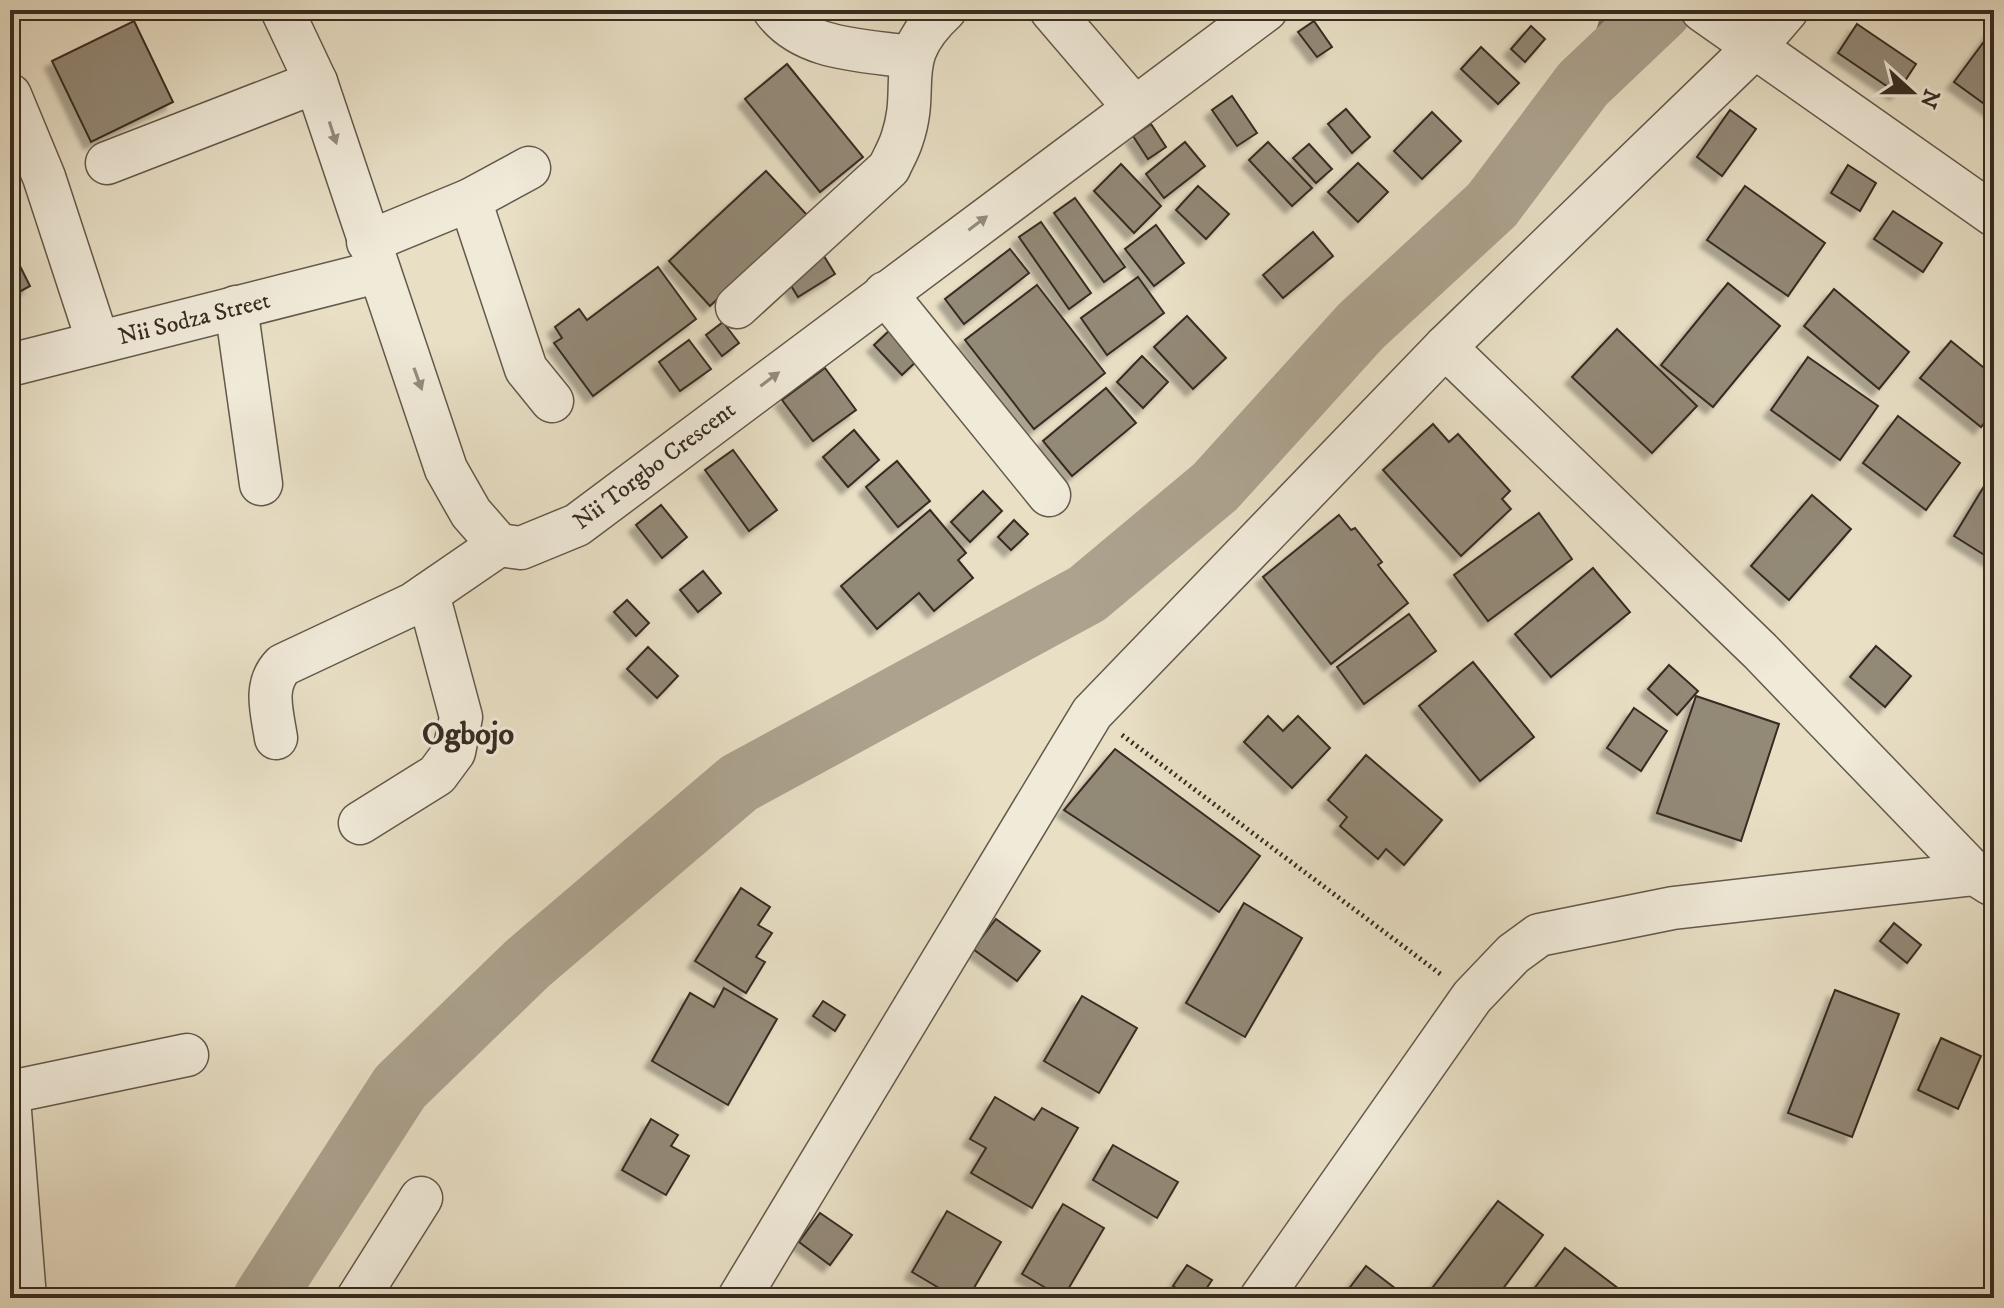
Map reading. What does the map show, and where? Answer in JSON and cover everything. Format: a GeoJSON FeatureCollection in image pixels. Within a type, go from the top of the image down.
{"type":"FeatureCollection","features":[{"type":"Feature","properties":{"kind":"street"},"geometry":{"type":"LineString","coordinates":[[276,738],[269,690],[273,674],[283,665],[428,594],[499,545],[471,513],[446,469],[316,82],[282,10]]}},
{"type":"Feature","properties":{"kind":"street"},"geometry":{"type":"LineString","coordinates":[[774,10],[785,25],[814,41],[911,57]]}},
{"type":"Feature","properties":{"kind":"street"},"geometry":{"type":"LineString","coordinates":[[737,307],[889,168],[903,137],[911,57],[927,27],[945,10]]}},
{"type":"Feature","properties":{"kind":"street"},"geometry":{"type":"LineString","coordinates":[[1051,10],[1134,107]]}},
{"type":"Feature","properties":{"kind":"street","name":"Nii Torgbo Crescent"},"geometry":{"type":"LineString","coordinates":[[499,545],[521,548],[577,525],[1266,10]]}},
{"type":"Feature","properties":{"kind":"street"},"geometry":{"type":"LineString","coordinates":[[1702,10],[1994,215]]}},
{"type":"Feature","properties":{"kind":"street"},"geometry":{"type":"LineString","coordinates":[[739,1298],[1092,713],[1747,40],[1787,10]]}},
{"type":"Feature","properties":{"kind":"street"},"geometry":{"type":"LineString","coordinates":[[107,163],[316,82]]}},
{"type":"Feature","properties":{"kind":"street"},"geometry":{"type":"LineString","coordinates":[[10,95],[44,177],[98,342]]}},
{"type":"Feature","properties":{"kind":"street","name":"Nii Sodza Street"},"geometry":{"type":"LineString","coordinates":[[10,365],[236,307],[373,257],[529,168]]}},
{"type":"Feature","properties":{"kind":"street"},"geometry":{"type":"LineString","coordinates":[[470,200],[526,369],[552,401]]}},
{"type":"Feature","properties":{"kind":"street"},"geometry":{"type":"LineString","coordinates":[[885,293],[1049,495]]}},
{"type":"Feature","properties":{"kind":"street"},"geometry":{"type":"LineString","coordinates":[[236,307],[261,484]]}},
{"type":"Feature","properties":{"kind":"street"},"geometry":{"type":"LineString","coordinates":[[1445,347],[1760,651],[1984,879]]}},
{"type":"Feature","properties":{"kind":"street"},"geometry":{"type":"LineString","coordinates":[[360,823],[437,775],[454,752],[461,717],[428,594]]}},
{"type":"Feature","properties":{"kind":"street"},"geometry":{"type":"LineString","coordinates":[[1261,1298],[1472,997],[1513,954],[1539,935],[1673,908],[1984,879]]}},
{"type":"Feature","properties":{"kind":"street"},"geometry":{"type":"LineString","coordinates":[[10,1092],[187,1055]]}},
{"type":"Feature","properties":{"kind":"street"},"geometry":{"type":"LineString","coordinates":[[10,1111],[25,1298]]}},
{"type":"Feature","properties":{"kind":"street"},"geometry":{"type":"LineString","coordinates":[[358,1298],[421,1198]]}},
{"type":"Feature","properties":{"kind":"path"},"geometry":{"type":"LineString","coordinates":[[1092,713],[1472,997]]}},
{"type":"Feature","properties":{"kind":"building"},"geometry":{"type":"Polygon","coordinates":[[[134,21],[173,102],[91,142],[52,61],[134,21]]]}},
{"type":"Feature","properties":{"kind":"building"},"geometry":{"type":"Polygon","coordinates":[[[1314,21],[1332,47],[1317,57],[1298,32],[1314,21]]]}},
{"type":"Feature","properties":{"kind":"building"},"geometry":{"type":"Polygon","coordinates":[[[1857,24],[1916,64],[1897,93],[1838,53],[1857,24]]]}},
{"type":"Feature","properties":{"kind":"building"},"geometry":{"type":"Polygon","coordinates":[[[1531,26],[1545,39],[1525,62],[1511,49],[1531,26]]]}},
{"type":"Feature","properties":{"kind":"building"},"geometry":{"type":"Polygon","coordinates":[[[1994,28],[1994,111],[1954,82],[1994,28]]]}},
{"type":"Feature","properties":{"kind":"building"},"geometry":{"type":"Polygon","coordinates":[[[1481,47],[1519,83],[1498,104],[1461,69],[1481,47]]]}},
{"type":"Feature","properties":{"kind":"building"},"geometry":{"type":"Polygon","coordinates":[[[787,64],[863,157],[820,192],[745,99],[787,64]]]}},
{"type":"Feature","properties":{"kind":"building"},"geometry":{"type":"Polygon","coordinates":[[[1232,96],[1257,133],[1237,146],[1212,110],[1232,96]]]}},
{"type":"Feature","properties":{"kind":"building"},"geometry":{"type":"Polygon","coordinates":[[[1346,109],[1370,137],[1352,153],[1328,124],[1346,109]]]}},
{"type":"Feature","properties":{"kind":"building"},"geometry":{"type":"Polygon","coordinates":[[[1730,110],[1756,129],[1722,176],[1697,157],[1730,110]]]}},
{"type":"Feature","properties":{"kind":"building"},"geometry":{"type":"Polygon","coordinates":[[[1432,112],[1461,141],[1422,179],[1394,151],[1432,112]]]}},
{"type":"Feature","properties":{"kind":"building"},"geometry":{"type":"Polygon","coordinates":[[[1151,124],[1166,147],[1148,159],[1133,136],[1151,124]]]}},
{"type":"Feature","properties":{"kind":"building"},"geometry":{"type":"Polygon","coordinates":[[[1185,142],[1205,166],[1164,198],[1146,174],[1185,142]]]}},
{"type":"Feature","properties":{"kind":"building"},"geometry":{"type":"Polygon","coordinates":[[[1268,142],[1312,188],[1292,206],[1249,160],[1268,142]]]}},
{"type":"Feature","properties":{"kind":"building"},"geometry":{"type":"Polygon","coordinates":[[[1309,144],[1332,169],[1316,183],[1293,158],[1309,144]]]}},
{"type":"Feature","properties":{"kind":"building"},"geometry":{"type":"Polygon","coordinates":[[[1358,163],[1388,192],[1358,222],[1328,192],[1358,163]]]}},
{"type":"Feature","properties":{"kind":"building"},"geometry":{"type":"Polygon","coordinates":[[[1121,164],[1161,206],[1134,233],[1094,191],[1121,164]]]}},
{"type":"Feature","properties":{"kind":"building"},"geometry":{"type":"Polygon","coordinates":[[[1848,165],[1876,183],[1860,211],[1831,193],[1848,165]]]}},
{"type":"Feature","properties":{"kind":"building"},"geometry":{"type":"Polygon","coordinates":[[[766,171],[807,215],[710,306],[669,261],[766,171]]]}},
{"type":"Feature","properties":{"kind":"building"},"geometry":{"type":"Polygon","coordinates":[[[1198,186],[1229,214],[1206,239],[1176,210],[1198,186]]]}},
{"type":"Feature","properties":{"kind":"building"},"geometry":{"type":"Polygon","coordinates":[[[1745,186],[1825,243],[1788,296],[1707,240],[1745,186]]]}},
{"type":"Feature","properties":{"kind":"building"},"geometry":{"type":"Polygon","coordinates":[[[1075,198],[1125,267],[1104,282],[1054,213],[1075,198]]]}},
{"type":"Feature","properties":{"kind":"building"},"geometry":{"type":"Polygon","coordinates":[[[1893,211],[1942,243],[1923,272],[1874,239],[1893,211]]]}},
{"type":"Feature","properties":{"kind":"building"},"geometry":{"type":"Polygon","coordinates":[[[1041,222],[1091,293],[1069,309],[1019,237],[1041,222]]]}},
{"type":"Feature","properties":{"kind":"building"},"geometry":{"type":"Polygon","coordinates":[[[1156,225],[1184,263],[1154,286],[1125,249],[1156,225]]]}},
{"type":"Feature","properties":{"kind":"building"},"geometry":{"type":"Polygon","coordinates":[[[1313,232],[1333,256],[1283,298],[1263,275],[1313,232]]]}},
{"type":"Feature","properties":{"kind":"building"},"geometry":{"type":"Polygon","coordinates":[[[10,246],[30,286],[10,297],[10,246]]]}},
{"type":"Feature","properties":{"kind":"building"},"geometry":{"type":"Polygon","coordinates":[[[819,248],[835,274],[798,297],[782,271],[819,248]]]}},
{"type":"Feature","properties":{"kind":"building"},"geometry":{"type":"Polygon","coordinates":[[[1010,249],[1029,273],[964,324],[945,299],[1010,249]]]}},
{"type":"Feature","properties":{"kind":"building"},"geometry":{"type":"Polygon","coordinates":[[[658,267],[696,319],[593,396],[554,343],[562,338],[555,327],[579,309],[587,320],[658,267]]]}},
{"type":"Feature","properties":{"kind":"building"},"geometry":{"type":"Polygon","coordinates":[[[1138,277],[1164,313],[1107,355],[1081,318],[1138,277]]]}},
{"type":"Feature","properties":{"kind":"building"},"geometry":{"type":"Polygon","coordinates":[[[1728,283],[1780,326],[1713,407],[1661,365],[1728,283]]]}},
{"type":"Feature","properties":{"kind":"building"},"geometry":{"type":"Polygon","coordinates":[[[1037,285],[1105,373],[1034,429],[965,340],[1037,285]]]}},
{"type":"Feature","properties":{"kind":"building"},"geometry":{"type":"Polygon","coordinates":[[[1834,289],[1909,352],[1879,389],[1804,326],[1834,289]]]}},
{"type":"Feature","properties":{"kind":"building"},"geometry":{"type":"Polygon","coordinates":[[[1187,316],[1226,358],[1193,389],[1154,347],[1187,316]]]}},
{"type":"Feature","properties":{"kind":"building"},"geometry":{"type":"Polygon","coordinates":[[[723,322],[739,343],[722,356],[706,335],[723,322]]]}},
{"type":"Feature","properties":{"kind":"building"},"geometry":{"type":"Polygon","coordinates":[[[893,327],[921,357],[902,375],[874,345],[893,327]]]}},
{"type":"Feature","properties":{"kind":"building"},"geometry":{"type":"Polygon","coordinates":[[[1617,329],[1697,406],[1652,453],[1572,377],[1617,329]]]}},
{"type":"Feature","properties":{"kind":"building"},"geometry":{"type":"Polygon","coordinates":[[[689,340],[711,369],[680,391],[659,362],[689,340]]]}},
{"type":"Feature","properties":{"kind":"building"},"geometry":{"type":"Polygon","coordinates":[[[1951,341],[1994,376],[1994,410],[1981,427],[1920,378],[1951,341]]]}},
{"type":"Feature","properties":{"kind":"building"},"geometry":{"type":"Polygon","coordinates":[[[1142,356],[1168,382],[1143,408],[1117,382],[1142,356]]]}},
{"type":"Feature","properties":{"kind":"building"},"geometry":{"type":"Polygon","coordinates":[[[1808,357],[1878,406],[1840,460],[1771,410],[1808,357]]]}},
{"type":"Feature","properties":{"kind":"building"},"geometry":{"type":"Polygon","coordinates":[[[825,368],[856,410],[813,441],[782,400],[825,368]]]}},
{"type":"Feature","properties":{"kind":"building"},"geometry":{"type":"Polygon","coordinates":[[[1106,388],[1136,423],[1072,476],[1043,441],[1106,388]]]}},
{"type":"Feature","properties":{"kind":"building"},"geometry":{"type":"Polygon","coordinates":[[[1898,416],[1960,463],[1926,510],[1863,463],[1898,416]]]}},
{"type":"Feature","properties":{"kind":"building"},"geometry":{"type":"Polygon","coordinates":[[[1433,424],[1449,442],[1458,434],[1510,491],[1502,499],[1511,509],[1461,556],[1383,470],[1433,424]]]}},
{"type":"Feature","properties":{"kind":"building"},"geometry":{"type":"Polygon","coordinates":[[[854,430],[879,460],[848,487],[823,457],[854,430]]]}},
{"type":"Feature","properties":{"kind":"building"},"geometry":{"type":"Polygon","coordinates":[[[733,450],[777,510],[749,531],[705,470],[733,450]]]}},
{"type":"Feature","properties":{"kind":"building"},"geometry":{"type":"Polygon","coordinates":[[[897,461],[930,501],[898,527],[866,487],[897,461]]]}},
{"type":"Feature","properties":{"kind":"building"},"geometry":{"type":"Polygon","coordinates":[[[1986,483],[1994,488],[1994,561],[1954,536],[1986,483]]]}},
{"type":"Feature","properties":{"kind":"building"},"geometry":{"type":"Polygon","coordinates":[[[983,491],[1002,511],[970,542],[951,522],[983,491]]]}},
{"type":"Feature","properties":{"kind":"building"},"geometry":{"type":"Polygon","coordinates":[[[1812,495],[1851,529],[1789,600],[1751,566],[1812,495]]]}},
{"type":"Feature","properties":{"kind":"building"},"geometry":{"type":"Polygon","coordinates":[[[661,505],[687,537],[662,558],[636,525],[661,505]]]}},
{"type":"Feature","properties":{"kind":"building"},"geometry":{"type":"Polygon","coordinates":[[[930,510],[966,553],[958,560],[973,578],[934,611],[919,593],[877,629],[841,586],[930,510]]]}},
{"type":"Feature","properties":{"kind":"building"},"geometry":{"type":"Polygon","coordinates":[[[1539,513],[1572,559],[1488,621],[1454,575],[1539,513]]]}},
{"type":"Feature","properties":{"kind":"building"},"geometry":{"type":"Polygon","coordinates":[[[1339,515],[1351,530],[1355,528],[1382,562],[1378,565],[1408,603],[1331,664],[1263,577],[1339,515]]]}},
{"type":"Feature","properties":{"kind":"building"},"geometry":{"type":"Polygon","coordinates":[[[1014,520],[1028,534],[1011,550],[998,537],[1014,520]]]}},
{"type":"Feature","properties":{"kind":"building"},"geometry":{"type":"Polygon","coordinates":[[[1593,568],[1630,612],[1551,677],[1515,634],[1593,568]]]}},
{"type":"Feature","properties":{"kind":"building"},"geometry":{"type":"Polygon","coordinates":[[[703,571],[721,593],[698,612],[680,590],[703,571]]]}},
{"type":"Feature","properties":{"kind":"building"},"geometry":{"type":"Polygon","coordinates":[[[627,600],[649,623],[636,636],[614,612],[627,600]]]}},
{"type":"Feature","properties":{"kind":"building"},"geometry":{"type":"Polygon","coordinates":[[[1409,614],[1436,651],[1364,704],[1337,667],[1409,614]]]}},
{"type":"Feature","properties":{"kind":"building"},"geometry":{"type":"Polygon","coordinates":[[[1876,646],[1911,676],[1885,707],[1850,677],[1876,646]]]}},
{"type":"Feature","properties":{"kind":"building"},"geometry":{"type":"Polygon","coordinates":[[[648,647],[678,676],[657,698],[627,669],[648,647]]]}},
{"type":"Feature","properties":{"kind":"building"},"geometry":{"type":"Polygon","coordinates":[[[1473,662],[1534,737],[1480,781],[1419,706],[1473,662]]]}},
{"type":"Feature","properties":{"kind":"building"},"geometry":{"type":"Polygon","coordinates":[[[1669,665],[1698,691],[1677,715],[1648,689],[1669,665]]]}},
{"type":"Feature","properties":{"kind":"building"},"geometry":{"type":"Polygon","coordinates":[[[1696,696],[1779,724],[1741,841],[1657,813],[1696,696]]]}},
{"type":"Feature","properties":{"kind":"building"},"geometry":{"type":"Polygon","coordinates":[[[1634,708],[1667,731],[1641,771],[1607,748],[1634,708]]]}},
{"type":"Feature","properties":{"kind":"building"},"geometry":{"type":"Polygon","coordinates":[[[1268,716],[1283,731],[1298,716],[1330,748],[1292,788],[1244,742],[1268,716]]]}},
{"type":"Feature","properties":{"kind":"building"},"geometry":{"type":"Polygon","coordinates":[[[1115,749],[1260,856],[1219,912],[1064,810],[1115,749]]]}},
{"type":"Feature","properties":{"kind":"building"},"geometry":{"type":"Polygon","coordinates":[[[1366,755],[1442,820],[1404,865],[1386,849],[1378,859],[1340,826],[1347,817],[1328,800],[1366,755]]]}},
{"type":"Feature","properties":{"kind":"building"},"geometry":{"type":"Polygon","coordinates":[[[741,888],[770,907],[758,925],[772,933],[756,957],[765,962],[746,993],[695,961],[741,888]]]}},
{"type":"Feature","properties":{"kind":"building"},"geometry":{"type":"Polygon","coordinates":[[[1244,903],[1302,938],[1245,1037],[1186,1003],[1244,903]]]}},
{"type":"Feature","properties":{"kind":"building"},"geometry":{"type":"Polygon","coordinates":[[[996,919],[1040,951],[1017,981],[973,949],[996,919]]]}},
{"type":"Feature","properties":{"kind":"building"},"geometry":{"type":"Polygon","coordinates":[[[1894,923],[1921,945],[1907,963],[1880,941],[1894,923]]]}},
{"type":"Feature","properties":{"kind":"building"},"geometry":{"type":"Polygon","coordinates":[[[724,988],[777,1019],[728,1105],[652,1061],[690,993],[714,1007],[724,988]]]}},
{"type":"Feature","properties":{"kind":"building"},"geometry":{"type":"Polygon","coordinates":[[[1835,990],[1899,1014],[1852,1137],[1788,1113],[1835,990]]]}},
{"type":"Feature","properties":{"kind":"building"},"geometry":{"type":"Polygon","coordinates":[[[1082,996],[1137,1028],[1099,1093],[1044,1061],[1082,996]]]}},
{"type":"Feature","properties":{"kind":"building"},"geometry":{"type":"Polygon","coordinates":[[[823,1001],[845,1015],[835,1031],[813,1016],[823,1001]]]}},
{"type":"Feature","properties":{"kind":"building"},"geometry":{"type":"Polygon","coordinates":[[[1941,1038],[1981,1056],[1958,1109],[1918,1090],[1941,1038]]]}},
{"type":"Feature","properties":{"kind":"building"},"geometry":{"type":"Polygon","coordinates":[[[995,1097],[1034,1120],[1042,1108],[1078,1128],[1032,1208],[971,1173],[986,1148],[970,1139],[995,1097]]]}},
{"type":"Feature","properties":{"kind":"building"},"geometry":{"type":"Polygon","coordinates":[[[651,1119],[678,1135],[671,1146],[689,1156],[666,1195],[622,1170],[651,1119]]]}},
{"type":"Feature","properties":{"kind":"building"},"geometry":{"type":"Polygon","coordinates":[[[1113,1145],[1178,1182],[1157,1218],[1093,1180],[1113,1145]]]}},
{"type":"Feature","properties":{"kind":"building"},"geometry":{"type":"Polygon","coordinates":[[[1498,1201],[1543,1235],[1496,1298],[1439,1298],[1430,1291],[1498,1201]]]}},
{"type":"Feature","properties":{"kind":"building"},"geometry":{"type":"Polygon","coordinates":[[[1063,1204],[1104,1228],[1063,1298],[1022,1274],[1063,1204]]]}},
{"type":"Feature","properties":{"kind":"building"},"geometry":{"type":"Polygon","coordinates":[[[947,1211],[1001,1242],[968,1298],[956,1298],[912,1272],[947,1211]]]}},
{"type":"Feature","properties":{"kind":"building"},"geometry":{"type":"Polygon","coordinates":[[[820,1213],[852,1235],[830,1265],[799,1242],[820,1213]]]}},
{"type":"Feature","properties":{"kind":"building"},"geometry":{"type":"Polygon","coordinates":[[[1565,1248],[1631,1298],[1527,1298],[1565,1248]]]}},
{"type":"Feature","properties":{"kind":"building"},"geometry":{"type":"Polygon","coordinates":[[[1187,1265],[1212,1280],[1200,1298],[1192,1298],[1173,1286],[1187,1265]]]}},
{"type":"Feature","properties":{"kind":"building"},"geometry":{"type":"Polygon","coordinates":[[[1366,1266],[1408,1298],[1342,1298],[1366,1266]]]}},
{"type":"Feature","properties":{"kind":"waterway"},"geometry":{"type":"LineString","coordinates":[[1583,84],[1608,10]]}},
{"type":"Feature","properties":{"kind":"waterway"},"geometry":{"type":"LineString","coordinates":[[264,1298],[400,1087],[527,964],[739,783],[1087,594],[1215,487],[1361,326],[1492,205],[1583,84],[1661,10]]}},
{"type":"Feature","properties":{"kind":"district","name":"Ogbojo"},"geometry":{"type":"Point","coordinates":[468,733]}}]}
